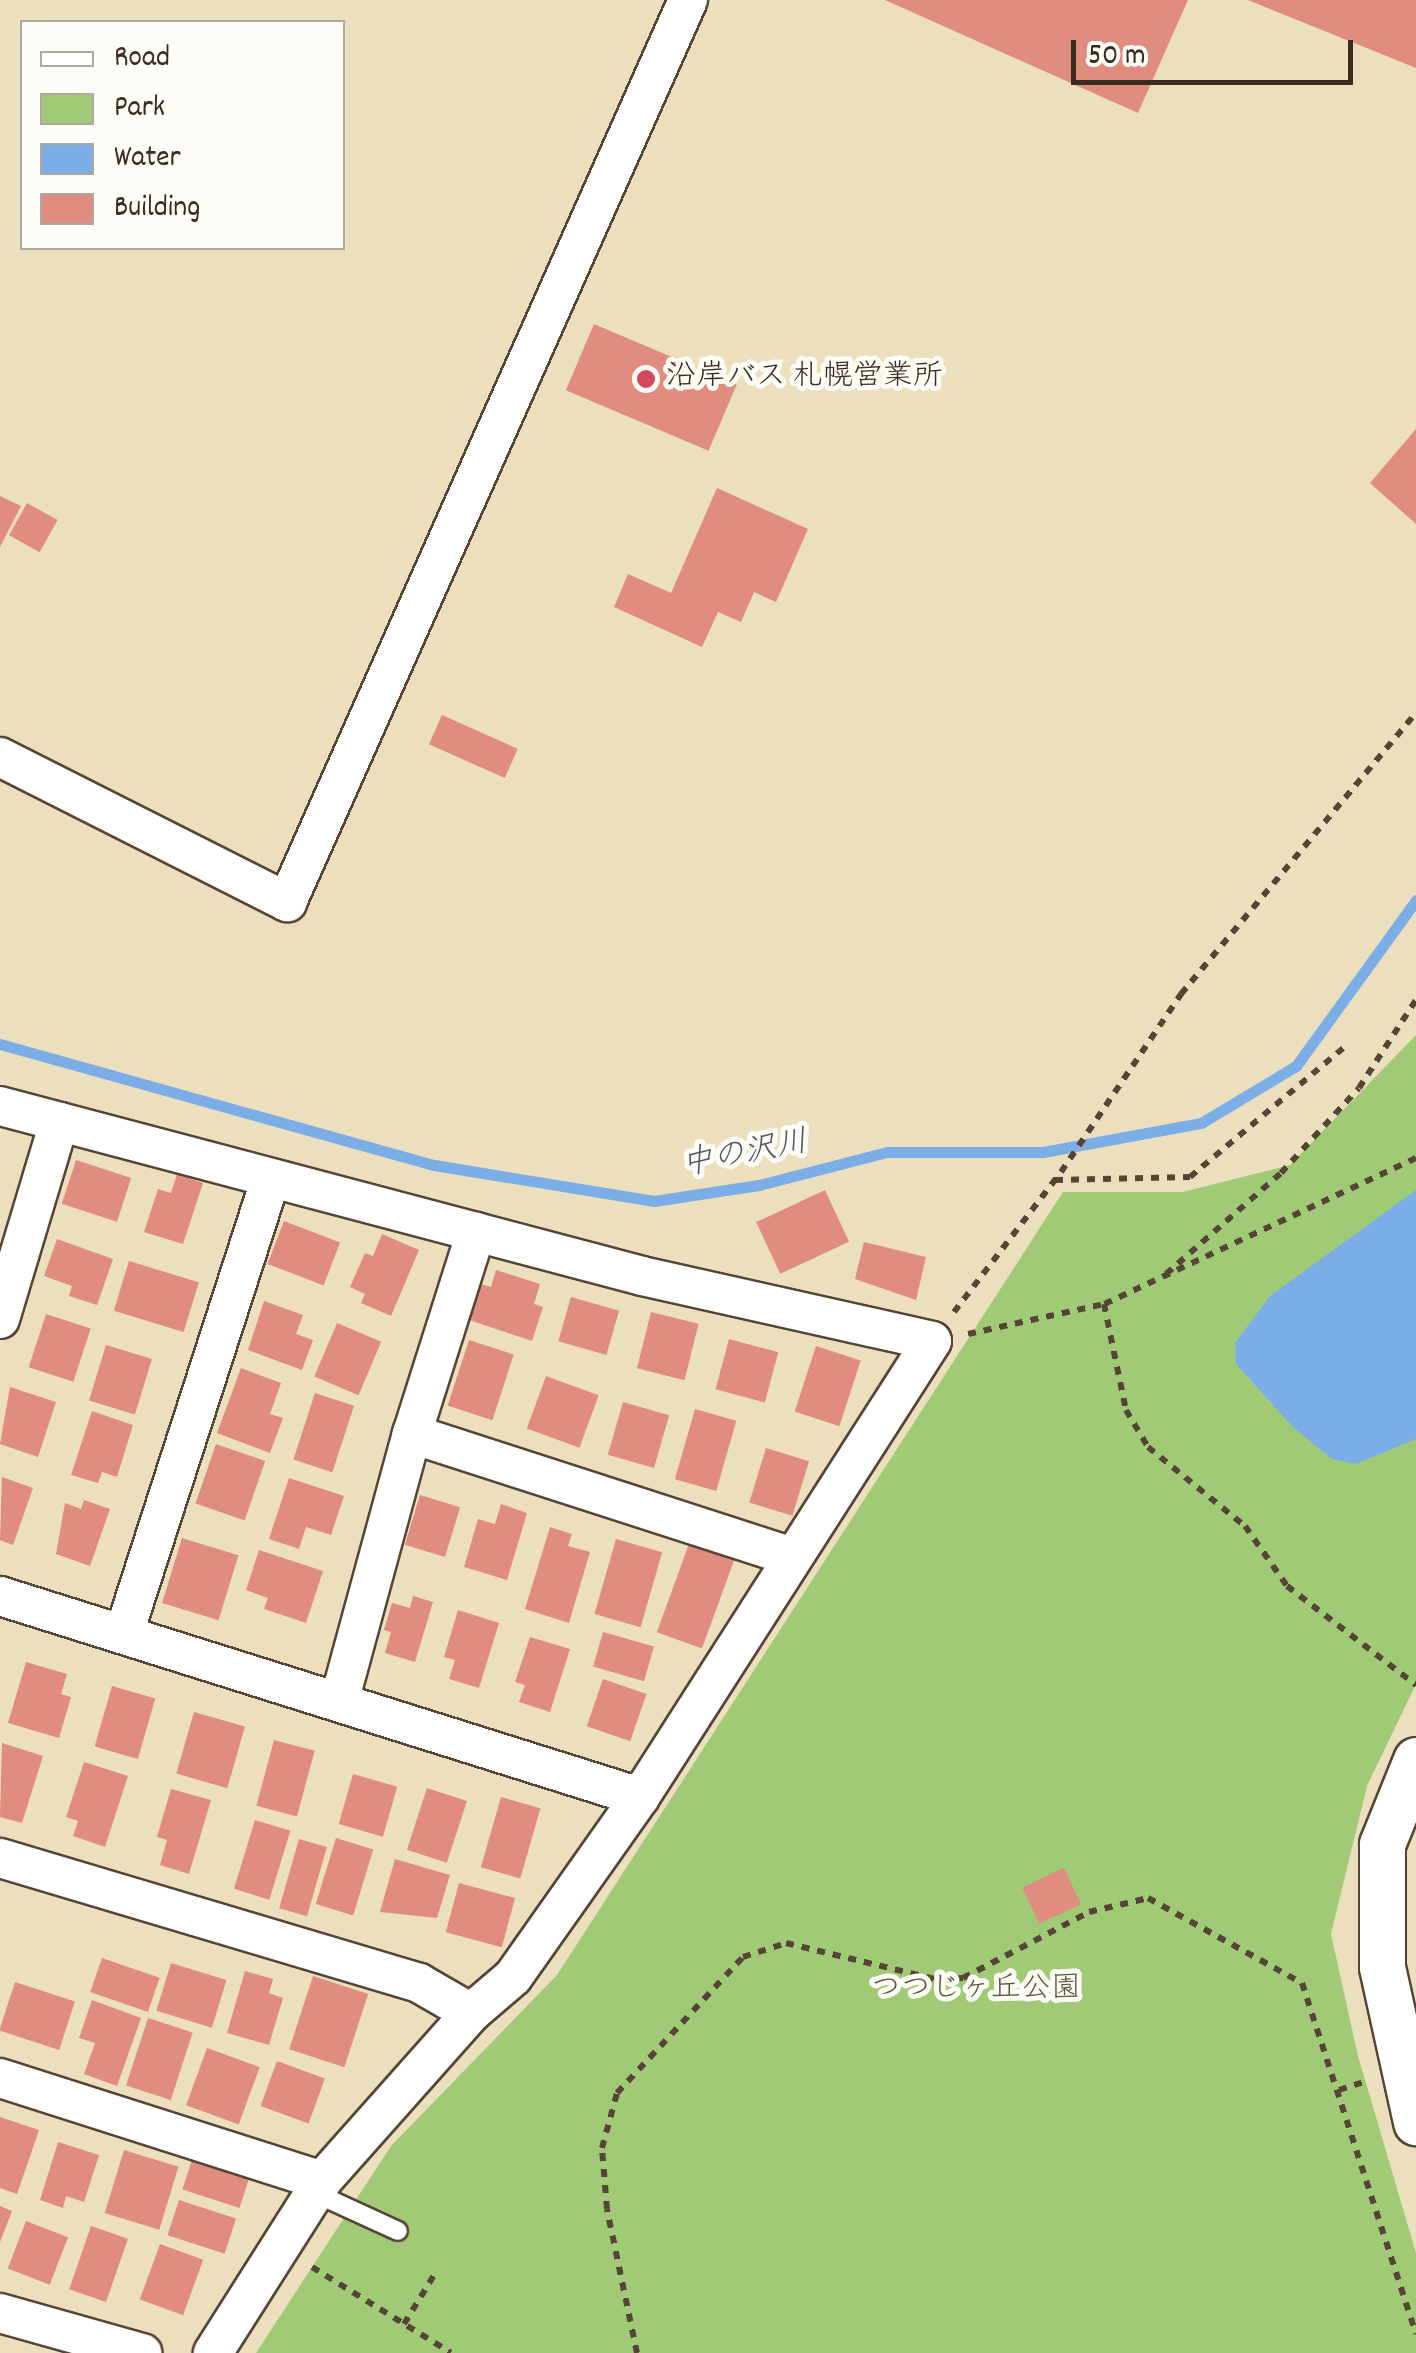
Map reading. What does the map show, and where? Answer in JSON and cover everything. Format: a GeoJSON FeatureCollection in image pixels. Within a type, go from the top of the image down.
{"type":"FeatureCollection","features":[{"type":"Feature","properties":{"kind":"street"},"geometry":{"type":"LineString","coordinates":[[0,757],[287,902],[688,0]]}},
{"type":"Feature","properties":{"kind":"street"},"geometry":{"type":"LineString","coordinates":[[0,1106],[476,1232],[932,1341],[640,1797],[513,1977],[471,2013],[319,2187],[213,2353]]}},
{"type":"Feature","properties":{"kind":"street"},"geometry":{"type":"LineString","coordinates":[[0,1319],[59,1122]]}},
{"type":"Feature","properties":{"kind":"street"},"geometry":{"type":"LineString","coordinates":[[124,1633],[270,1178]]}},
{"type":"Feature","properties":{"kind":"street"},"geometry":{"type":"LineString","coordinates":[[339,1702],[412,1434],[476,1232]]}},
{"type":"Feature","properties":{"kind":"street"},"geometry":{"type":"LineString","coordinates":[[412,1434],[792,1557]]}},
{"type":"Feature","properties":{"kind":"street"},"geometry":{"type":"LineString","coordinates":[[0,1596],[640,1797]]}},
{"type":"Feature","properties":{"kind":"street"},"geometry":{"type":"LineString","coordinates":[[1416,1760],[1382,1844],[1382,1967],[1416,2122]]}},
{"type":"Feature","properties":{"kind":"street"},"geometry":{"type":"LineString","coordinates":[[0,1858],[419,1983],[471,2013]]}},
{"type":"Feature","properties":{"kind":"street"},"geometry":{"type":"LineString","coordinates":[[0,2078],[319,2187]]}},
{"type":"Feature","properties":{"kind":"street"},"geometry":{"type":"LineString","coordinates":[[0,2312],[142,2353]]}},
{"type":"Feature","properties":{"kind":"lane"},"geometry":{"type":"LineString","coordinates":[[319,2187],[398,2230]]}},
{"type":"Feature","properties":{"kind":"path"},"geometry":{"type":"LineString","coordinates":[[932,1341],[1060,1172],[1181,994],[1416,713]]}},
{"type":"Feature","properties":{"kind":"path"},"geometry":{"type":"LineString","coordinates":[[1160,1280],[1280,1173],[1359,1088],[1416,1000]]}},
{"type":"Feature","properties":{"kind":"path"},"geometry":{"type":"LineString","coordinates":[[1054,1180],[1190,1177],[1343,1048]]}},
{"type":"Feature","properties":{"kind":"path"},"geometry":{"type":"LineString","coordinates":[[932,1341],[1104,1304],[1416,1158]]}},
{"type":"Feature","properties":{"kind":"path"},"geometry":{"type":"LineString","coordinates":[[1104,1304],[1126,1410],[1148,1446],[1245,1526],[1287,1586],[1416,1685]]}},
{"type":"Feature","properties":{"kind":"path"},"geometry":{"type":"LineString","coordinates":[[637,2353],[603,2164],[617,2093],[742,1957],[786,1943],[939,1980],[963,1978],[1089,1912],[1148,1898],[1302,1984],[1416,2334]]}},
{"type":"Feature","properties":{"kind":"path"},"geometry":{"type":"LineString","coordinates":[[280,2248],[451,2353]]}},
{"type":"Feature","properties":{"kind":"path"},"geometry":{"type":"LineString","coordinates":[[404,2324],[436,2272]]}},
{"type":"Feature","properties":{"kind":"green space","name":"つつじヶ丘公園"},"geometry":{"type":"Polygon","coordinates":[[[1416,1035],[1416,1684],[1367,1786],[1331,1934],[1358,2056],[1416,2253],[1416,2353],[256,2353],[391,2146],[557,1975],[1063,1192],[1183,1192],[1290,1165],[1416,1035]]]}},
{"type":"Feature","properties":{"kind":"water"},"geometry":{"type":"Polygon","coordinates":[[[1416,1190],[1416,1439],[1356,1464],[1332,1459],[1294,1428],[1236,1364],[1235,1343],[1270,1296],[1416,1190]]]}},
{"type":"Feature","properties":{"kind":"building"},"geometry":{"type":"Polygon","coordinates":[[[885,0],[1188,0],[1138,113],[885,0]]]}},
{"type":"Feature","properties":{"kind":"building"},"geometry":{"type":"Polygon","coordinates":[[[1248,0],[1416,0],[1416,68],[1248,0]]]}},
{"type":"Feature","properties":{"kind":"building"},"geometry":{"type":"Polygon","coordinates":[[[594,324],[737,385],[709,451],[566,390],[594,324]]]}},
{"type":"Feature","properties":{"kind":"building"},"geometry":{"type":"Polygon","coordinates":[[[1416,429],[1416,524],[1370,483],[1416,429]]]}},
{"type":"Feature","properties":{"kind":"building"},"geometry":{"type":"Polygon","coordinates":[[[717,488],[808,529],[776,602],[754,592],[741,622],[718,612],[702,647],[614,607],[628,574],[671,593],[717,488]]]}},
{"type":"Feature","properties":{"kind":"building"},"geometry":{"type":"Polygon","coordinates":[[[0,496],[21,506],[0,547],[0,496]]]}},
{"type":"Feature","properties":{"kind":"building"},"geometry":{"type":"Polygon","coordinates":[[[27,503],[58,520],[40,552],[9,535],[27,503]]]}},
{"type":"Feature","properties":{"kind":"building"},"geometry":{"type":"Polygon","coordinates":[[[442,715],[518,749],[505,778],[429,744],[442,715]]]}},
{"type":"Feature","properties":{"kind":"building"},"geometry":{"type":"Polygon","coordinates":[[[76,1160],[131,1178],[117,1222],[62,1204],[76,1160]]]}},
{"type":"Feature","properties":{"kind":"building"},"geometry":{"type":"Polygon","coordinates":[[[177,1174],[203,1183],[183,1244],[144,1232],[158,1189],[171,1193],[177,1174]]]}},
{"type":"Feature","properties":{"kind":"building"},"geometry":{"type":"Polygon","coordinates":[[[825,1190],[849,1242],[780,1274],[756,1222],[825,1190]]]}},
{"type":"Feature","properties":{"kind":"building"},"geometry":{"type":"Polygon","coordinates":[[[284,1221],[340,1243],[324,1285],[268,1264],[284,1221]]]}},
{"type":"Feature","properties":{"kind":"building"},"geometry":{"type":"Polygon","coordinates":[[[382,1234],[419,1250],[391,1316],[361,1303],[365,1294],[350,1287],[365,1253],[373,1256],[382,1234]]]}},
{"type":"Feature","properties":{"kind":"building"},"geometry":{"type":"Polygon","coordinates":[[[57,1239],[113,1259],[97,1305],[69,1296],[72,1286],[44,1276],[57,1239]]]}},
{"type":"Feature","properties":{"kind":"building"},"geometry":{"type":"Polygon","coordinates":[[[864,1242],[926,1257],[916,1300],[855,1279],[864,1242]]]}},
{"type":"Feature","properties":{"kind":"building"},"geometry":{"type":"Polygon","coordinates":[[[129,1261],[199,1282],[184,1332],[114,1311],[129,1261]]]}},
{"type":"Feature","properties":{"kind":"building"},"geometry":{"type":"Polygon","coordinates":[[[496,1270],[540,1284],[534,1304],[543,1307],[532,1341],[469,1320],[480,1284],[491,1287],[496,1270]]]}},
{"type":"Feature","properties":{"kind":"building"},"geometry":{"type":"Polygon","coordinates":[[[571,1297],[619,1311],[606,1355],[558,1341],[571,1297]]]}},
{"type":"Feature","properties":{"kind":"building"},"geometry":{"type":"Polygon","coordinates":[[[264,1301],[303,1315],[296,1334],[313,1340],[302,1370],[248,1350],[264,1301]]]}},
{"type":"Feature","properties":{"kind":"building"},"geometry":{"type":"Polygon","coordinates":[[[651,1312],[699,1324],[685,1380],[637,1368],[651,1312]]]}},
{"type":"Feature","properties":{"kind":"building"},"geometry":{"type":"Polygon","coordinates":[[[46,1314],[91,1329],[73,1382],[29,1367],[46,1314]]]}},
{"type":"Feature","properties":{"kind":"building"},"geometry":{"type":"Polygon","coordinates":[[[337,1323],[381,1342],[359,1395],[314,1376],[337,1323]]]}},
{"type":"Feature","properties":{"kind":"building"},"geometry":{"type":"Polygon","coordinates":[[[729,1339],[778,1352],[765,1402],[716,1389],[729,1339]]]}},
{"type":"Feature","properties":{"kind":"building"},"geometry":{"type":"Polygon","coordinates":[[[469,1340],[514,1355],[492,1420],[448,1406],[469,1340]]]}},
{"type":"Feature","properties":{"kind":"building"},"geometry":{"type":"Polygon","coordinates":[[[106,1345],[152,1359],[135,1414],[89,1400],[106,1345]]]}},
{"type":"Feature","properties":{"kind":"building"},"geometry":{"type":"Polygon","coordinates":[[[816,1346],[861,1361],[839,1426],[795,1412],[816,1346]]]}},
{"type":"Feature","properties":{"kind":"building"},"geometry":{"type":"Polygon","coordinates":[[[241,1368],[281,1383],[270,1414],[283,1418],[270,1453],[217,1433],[241,1368]]]}},
{"type":"Feature","properties":{"kind":"building"},"geometry":{"type":"Polygon","coordinates":[[[546,1376],[599,1395],[579,1448],[527,1429],[546,1376]]]}},
{"type":"Feature","properties":{"kind":"building"},"geometry":{"type":"Polygon","coordinates":[[[10,1387],[56,1402],[38,1457],[0,1444],[10,1387]]]}},
{"type":"Feature","properties":{"kind":"building"},"geometry":{"type":"Polygon","coordinates":[[[315,1393],[354,1406],[332,1472],[293,1460],[315,1393]]]}},
{"type":"Feature","properties":{"kind":"building"},"geometry":{"type":"Polygon","coordinates":[[[623,1402],[669,1415],[654,1468],[608,1455],[623,1402]]]}},
{"type":"Feature","properties":{"kind":"building"},"geometry":{"type":"Polygon","coordinates":[[[695,1409],[736,1421],[716,1491],[675,1479],[695,1409]]]}},
{"type":"Feature","properties":{"kind":"building"},"geometry":{"type":"Polygon","coordinates":[[[92,1411],[133,1425],[117,1477],[102,1472],[98,1483],[71,1475],[92,1411]]]}},
{"type":"Feature","properties":{"kind":"building"},"geometry":{"type":"Polygon","coordinates":[[[216,1444],[265,1461],[245,1520],[195,1504],[216,1444]]]}},
{"type":"Feature","properties":{"kind":"building"},"geometry":{"type":"Polygon","coordinates":[[[766,1448],[809,1461],[792,1516],[749,1503],[766,1448]]]}},
{"type":"Feature","properties":{"kind":"building"},"geometry":{"type":"Polygon","coordinates":[[[2,1477],[33,1488],[13,1545],[0,1540],[2,1477]]]}},
{"type":"Feature","properties":{"kind":"building"},"geometry":{"type":"Polygon","coordinates":[[[289,1478],[344,1496],[331,1535],[306,1527],[299,1549],[269,1539],[289,1478]]]}},
{"type":"Feature","properties":{"kind":"building"},"geometry":{"type":"Polygon","coordinates":[[[420,1495],[460,1507],[445,1557],[405,1545],[420,1495]]]}},
{"type":"Feature","properties":{"kind":"building"},"geometry":{"type":"Polygon","coordinates":[[[84,1500],[110,1509],[90,1566],[56,1554],[65,1503],[81,1509],[84,1500]]]}},
{"type":"Feature","properties":{"kind":"building"},"geometry":{"type":"Polygon","coordinates":[[[501,1504],[527,1513],[507,1580],[464,1567],[478,1519],[495,1524],[501,1504]]]}},
{"type":"Feature","properties":{"kind":"building"},"geometry":{"type":"Polygon","coordinates":[[[550,1527],[572,1534],[568,1546],[590,1552],[569,1623],[525,1609],[550,1527]]]}},
{"type":"Feature","properties":{"kind":"building"},"geometry":{"type":"Polygon","coordinates":[[[182,1538],[238,1555],[219,1620],[162,1603],[182,1538]]]}},
{"type":"Feature","properties":{"kind":"building"},"geometry":{"type":"Polygon","coordinates":[[[616,1539],[662,1552],[641,1627],[595,1614],[616,1539]]]}},
{"type":"Feature","properties":{"kind":"building"},"geometry":{"type":"Polygon","coordinates":[[[690,1541],[735,1557],[702,1649],[657,1632],[690,1541]]]}},
{"type":"Feature","properties":{"kind":"building"},"geometry":{"type":"Polygon","coordinates":[[[259,1550],[323,1571],[306,1623],[264,1609],[268,1598],[246,1590],[259,1550]]]}},
{"type":"Feature","properties":{"kind":"building"},"geometry":{"type":"Polygon","coordinates":[[[413,1596],[433,1602],[415,1662],[385,1653],[391,1632],[384,1630],[392,1603],[410,1608],[413,1596]]]}},
{"type":"Feature","properties":{"kind":"building"},"geometry":{"type":"Polygon","coordinates":[[[458,1610],[499,1623],[479,1688],[449,1679],[455,1660],[444,1657],[458,1610]]]}},
{"type":"Feature","properties":{"kind":"building"},"geometry":{"type":"Polygon","coordinates":[[[603,1632],[654,1647],[644,1681],[593,1667],[603,1632]]]}},
{"type":"Feature","properties":{"kind":"building"},"geometry":{"type":"Polygon","coordinates":[[[530,1637],[570,1649],[550,1712],[519,1702],[525,1685],[515,1682],[530,1637]]]}},
{"type":"Feature","properties":{"kind":"building"},"geometry":{"type":"Polygon","coordinates":[[[26,1662],[67,1674],[61,1694],[71,1697],[59,1738],[8,1723],[26,1662]]]}},
{"type":"Feature","properties":{"kind":"building"},"geometry":{"type":"Polygon","coordinates":[[[603,1679],[646,1694],[630,1741],[587,1726],[603,1679]]]}},
{"type":"Feature","properties":{"kind":"building"},"geometry":{"type":"Polygon","coordinates":[[[112,1686],[155,1698],[138,1759],[95,1747],[112,1686]]]}},
{"type":"Feature","properties":{"kind":"building"},"geometry":{"type":"Polygon","coordinates":[[[194,1712],[245,1727],[227,1788],[176,1774],[194,1712]]]}},
{"type":"Feature","properties":{"kind":"building"},"geometry":{"type":"Polygon","coordinates":[[[274,1740],[315,1751],[297,1817],[256,1806],[274,1740]]]}},
{"type":"Feature","properties":{"kind":"building"},"geometry":{"type":"Polygon","coordinates":[[[2,1743],[43,1756],[22,1823],[0,1817],[2,1743]]]}},
{"type":"Feature","properties":{"kind":"building"},"geometry":{"type":"Polygon","coordinates":[[[84,1762],[128,1776],[105,1847],[73,1836],[78,1821],[66,1817],[84,1762]]]}},
{"type":"Feature","properties":{"kind":"building"},"geometry":{"type":"Polygon","coordinates":[[[353,1774],[397,1787],[383,1837],[339,1824],[353,1774]]]}},
{"type":"Feature","properties":{"kind":"building"},"geometry":{"type":"Polygon","coordinates":[[[427,1788],[467,1801],[447,1863],[407,1850],[427,1788]]]}},
{"type":"Feature","properties":{"kind":"building"},"geometry":{"type":"Polygon","coordinates":[[[171,1789],[211,1800],[189,1874],[160,1865],[167,1840],[157,1837],[171,1789]]]}},
{"type":"Feature","properties":{"kind":"building"},"geometry":{"type":"Polygon","coordinates":[[[501,1797],[540,1808],[520,1878],[481,1867],[501,1797]]]}},
{"type":"Feature","properties":{"kind":"building"},"geometry":{"type":"Polygon","coordinates":[[[255,1820],[290,1831],[269,1900],[234,1889],[255,1820]]]}},
{"type":"Feature","properties":{"kind":"building"},"geometry":{"type":"Polygon","coordinates":[[[336,1838],[373,1849],[353,1915],[316,1904],[336,1838]]]}},
{"type":"Feature","properties":{"kind":"building"},"geometry":{"type":"Polygon","coordinates":[[[299,1839],[327,1847],[307,1916],[279,1908],[299,1839]]]}},
{"type":"Feature","properties":{"kind":"building"},"geometry":{"type":"Polygon","coordinates":[[[395,1859],[450,1875],[437,1918],[380,1912],[395,1859]]]}},
{"type":"Feature","properties":{"kind":"building"},"geometry":{"type":"Polygon","coordinates":[[[1064,1868],[1081,1904],[1039,1924],[1022,1887],[1064,1868]]]}},
{"type":"Feature","properties":{"kind":"building"},"geometry":{"type":"Polygon","coordinates":[[[459,1883],[515,1898],[502,1947],[446,1932],[459,1883]]]}},
{"type":"Feature","properties":{"kind":"building"},"geometry":{"type":"Polygon","coordinates":[[[102,1958],[160,1978],[148,2012],[90,1992],[102,1958]]]}},
{"type":"Feature","properties":{"kind":"building"},"geometry":{"type":"Polygon","coordinates":[[[171,1963],[226,1980],[212,2028],[156,2011],[171,1963]]]}},
{"type":"Feature","properties":{"kind":"building"},"geometry":{"type":"Polygon","coordinates":[[[245,1971],[273,1979],[269,1993],[283,1998],[269,2045],[227,2033],[245,1971]]]}},
{"type":"Feature","properties":{"kind":"building"},"geometry":{"type":"Polygon","coordinates":[[[313,1976],[368,1994],[344,2067],[289,2049],[313,1976]]]}},
{"type":"Feature","properties":{"kind":"building"},"geometry":{"type":"Polygon","coordinates":[[[15,1982],[75,2001],[59,2050],[0,2031],[15,1982]]]}},
{"type":"Feature","properties":{"kind":"building"},"geometry":{"type":"Polygon","coordinates":[[[92,2000],[141,2018],[117,2086],[84,2074],[95,2043],[79,2038],[92,2000]]]}},
{"type":"Feature","properties":{"kind":"building"},"geometry":{"type":"Polygon","coordinates":[[[148,2018],[193,2033],[171,2100],[126,2086],[148,2018]]]}},
{"type":"Feature","properties":{"kind":"building"},"geometry":{"type":"Polygon","coordinates":[[[207,2048],[260,2067],[239,2124],[186,2105],[207,2048]]]}},
{"type":"Feature","properties":{"kind":"building"},"geometry":{"type":"Polygon","coordinates":[[[277,2061],[325,2078],[309,2124],[261,2106],[277,2061]]]}},
{"type":"Feature","properties":{"kind":"building"},"geometry":{"type":"Polygon","coordinates":[[[0,2117],[39,2130],[17,2194],[0,2188],[0,2117]]]}},
{"type":"Feature","properties":{"kind":"building"},"geometry":{"type":"Polygon","coordinates":[[[58,2142],[99,2155],[84,2202],[66,2196],[63,2208],[40,2200],[58,2142]]]}},
{"type":"Feature","properties":{"kind":"building"},"geometry":{"type":"Polygon","coordinates":[[[124,2150],[179,2167],[159,2230],[105,2213],[124,2150]]]}},
{"type":"Feature","properties":{"kind":"building"},"geometry":{"type":"Polygon","coordinates":[[[192,2160],[249,2179],[239,2208],[182,2189],[192,2160]]]}},
{"type":"Feature","properties":{"kind":"building"},"geometry":{"type":"Polygon","coordinates":[[[179,2200],[236,2219],[225,2254],[168,2235],[179,2200]]]}},
{"type":"Feature","properties":{"kind":"building"},"geometry":{"type":"Polygon","coordinates":[[[0,2206],[12,2211],[0,2242],[0,2206]]]}},
{"type":"Feature","properties":{"kind":"building"},"geometry":{"type":"Polygon","coordinates":[[[26,2221],[68,2237],[50,2285],[8,2269],[26,2221]]]}},
{"type":"Feature","properties":{"kind":"building"},"geometry":{"type":"Polygon","coordinates":[[[91,2226],[128,2239],[106,2302],[69,2289],[91,2226]]]}},
{"type":"Feature","properties":{"kind":"building"},"geometry":{"type":"Polygon","coordinates":[[[160,2244],[203,2260],[183,2315],[140,2299],[160,2244]]]}},
{"type":"Feature","properties":{"kind":"waterway","name":"中の沢川"},"geometry":{"type":"LineString","coordinates":[[0,1044],[434,1165],[654,1201],[759,1185],[887,1152],[1043,1152],[1201,1123],[1296,1066],[1416,900]]}},
{"type":"Feature","properties":{"kind":"place","name":"沿岸バス 札幌営業所"},"geometry":{"type":"Point","coordinates":[646,379]}}]}
